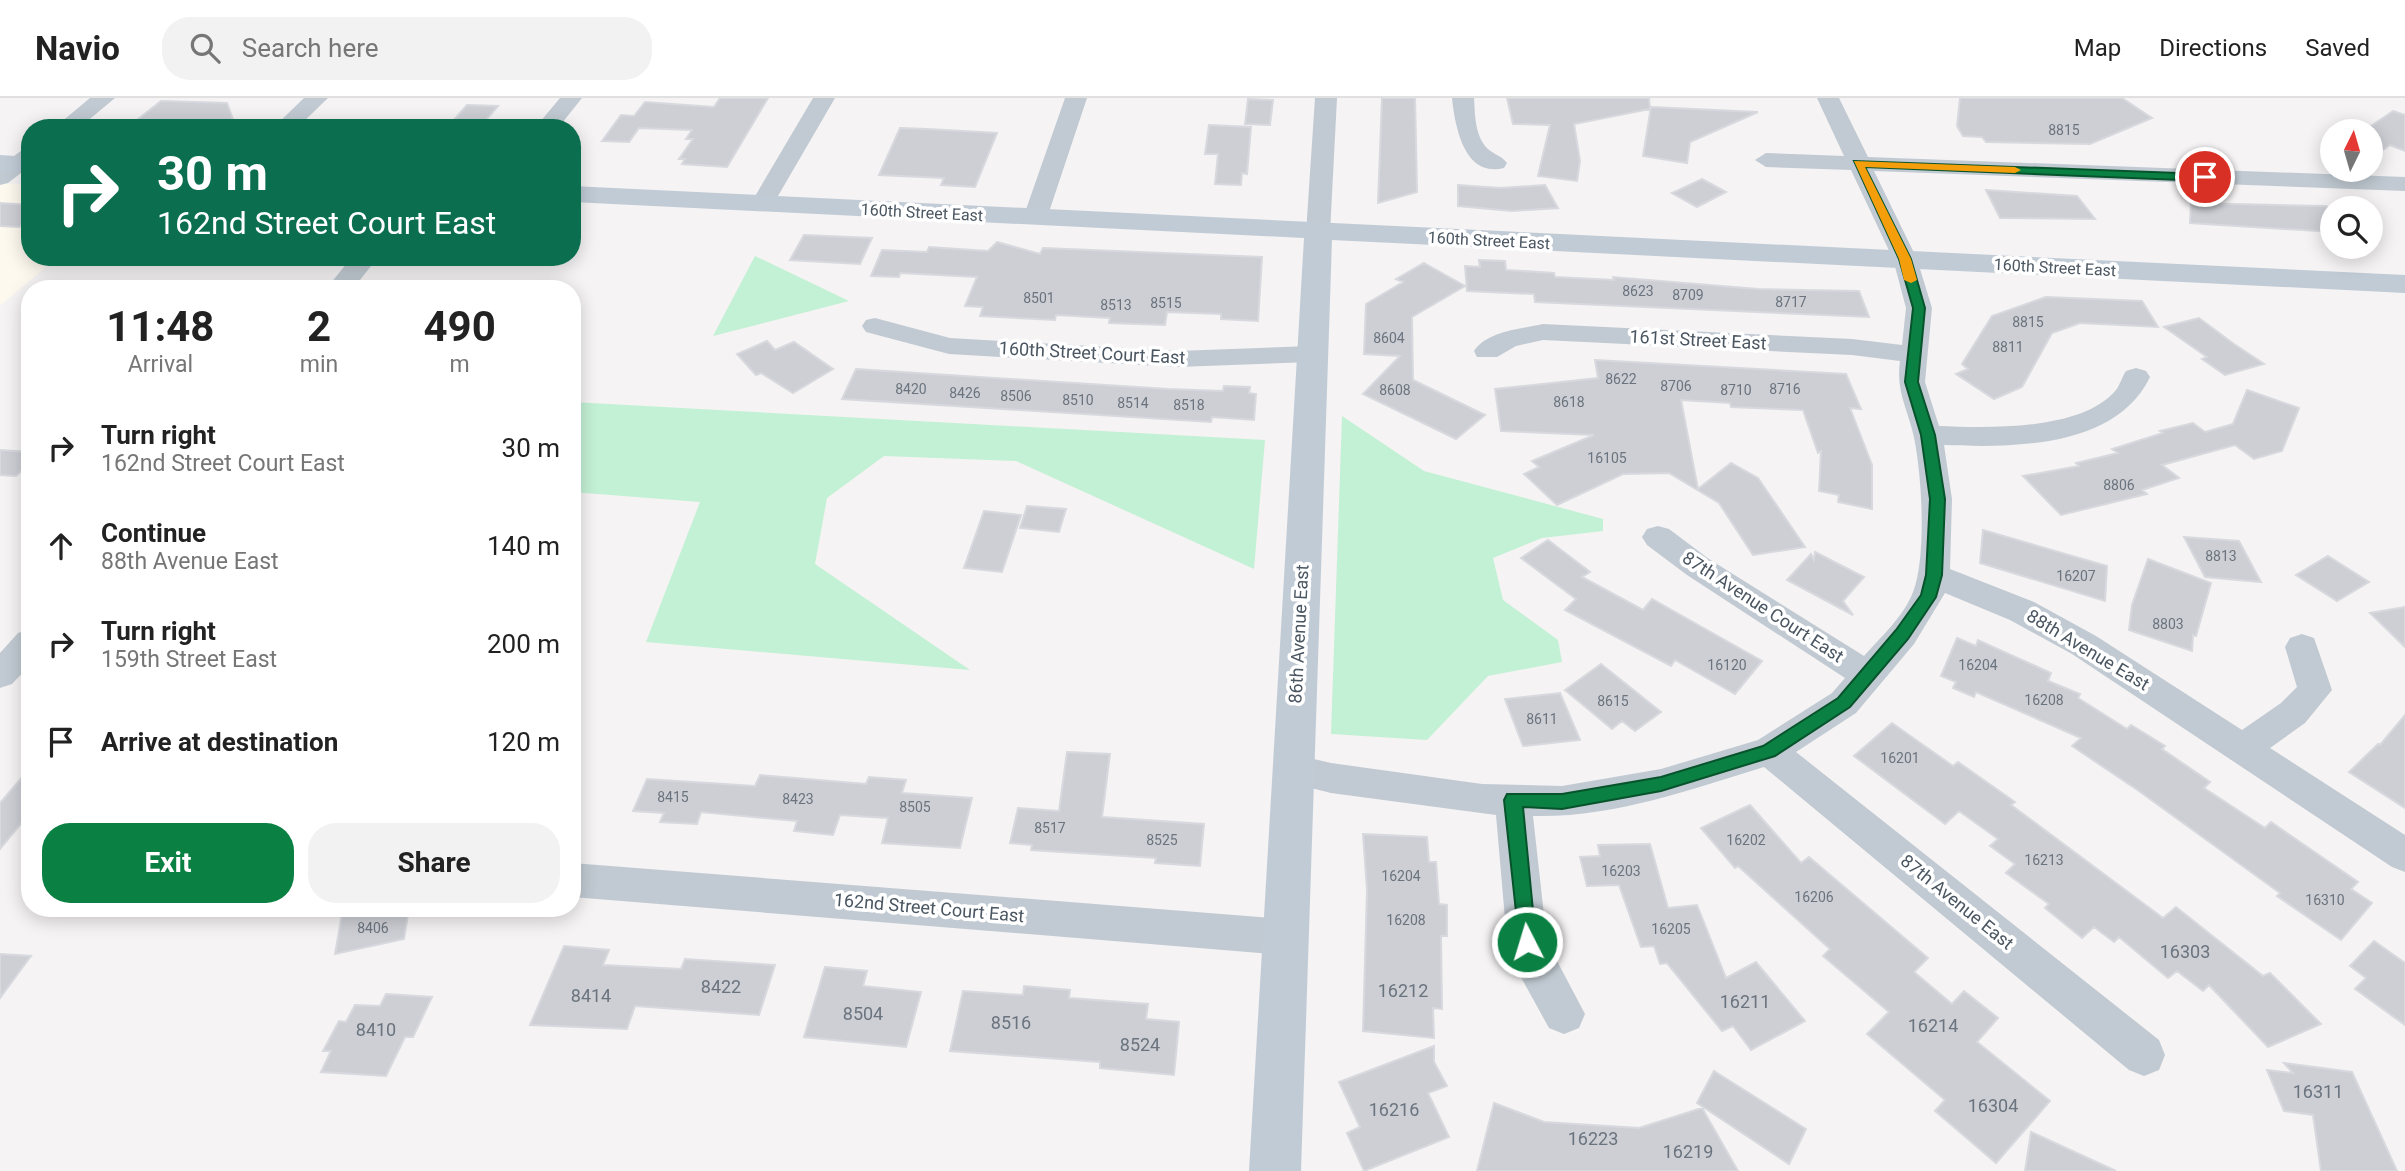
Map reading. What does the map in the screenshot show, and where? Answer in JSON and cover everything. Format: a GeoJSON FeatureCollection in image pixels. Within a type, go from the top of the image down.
{"type":"FeatureCollection","features":[{"type":"Feature","properties":{"kind":"main road","name":"160th Street East"},"geometry":{"type":"LineString","coordinates":[[581,194],[1318,233],[2405,284]]}},
{"type":"Feature","properties":{"kind":"main road","name":"86th Avenue East"},"geometry":{"type":"LineString","coordinates":[[1275,1171],[1318,233]]}},
{"type":"Feature","properties":{"kind":"street"},"geometry":{"type":"LineString","coordinates":[[77,119],[104,98]]}},
{"type":"Feature","properties":{"kind":"street"},"geometry":{"type":"LineString","coordinates":[[294,119],[317,98]]}},
{"type":"Feature","properties":{"kind":"street"},"geometry":{"type":"LineString","coordinates":[[554,119],[571,98]]}},
{"type":"Feature","properties":{"kind":"street"},"geometry":{"type":"LineString","coordinates":[[763,203],[824,98]]}},
{"type":"Feature","properties":{"kind":"street"},"geometry":{"type":"LineString","coordinates":[[1035,218],[1076,98]]}},
{"type":"Feature","properties":{"kind":"street","name":"86th Avenue East"},"geometry":{"type":"LineString","coordinates":[[1318,233],[1325,98]]}},
{"type":"Feature","properties":{"kind":"street"},"geometry":{"type":"LineString","coordinates":[[1464,98],[1470,146],[1482,157],[1496,163]]}},
{"type":"Feature","properties":{"kind":"street"},"geometry":{"type":"LineString","coordinates":[[1293,769],[1331,778],[1455,795],[1562,801],[1661,784],[1769,751],[1844,703],[1868,675],[1928,597],[1934,575],[1937,499],[1928,435],[1911,382],[1919,308],[1905,259],[1828,98]]}},
{"type":"Feature","properties":{"kind":"street"},"geometry":{"type":"LineString","coordinates":[[1766,160],[2405,184]]}},
{"type":"Feature","properties":{"kind":"street"},"geometry":{"type":"LineString","coordinates":[[347,280],[358,266]]}},
{"type":"Feature","properties":{"kind":"street","name":"160th Street Court East"},"geometry":{"type":"LineString","coordinates":[[875,327],[915,339],[962,346],[1178,359],[1312,354]]}},
{"type":"Feature","properties":{"kind":"street","name":"161st Street East"},"geometry":{"type":"LineString","coordinates":[[1487,351],[1507,340],[1543,332],[1852,347],[1912,354]]}},
{"type":"Feature","properties":{"kind":"street"},"geometry":{"type":"LineString","coordinates":[[1928,435],[1969,438],[2038,433],[2086,420],[2126,396],[2136,377]]}},
{"type":"Feature","properties":{"kind":"street","name":"87th Avenue Court East"},"geometry":{"type":"LineString","coordinates":[[1658,537],[1698,567],[1868,675]]}},
{"type":"Feature","properties":{"kind":"street","name":"88th Avenue East"},"geometry":{"type":"LineString","coordinates":[[1934,575],[2051,626],[2244,748],[2405,855]]}},
{"type":"Feature","properties":{"kind":"street"},"geometry":{"type":"LineString","coordinates":[[2244,748],[2293,713],[2315,690],[2302,647]]}},
{"type":"Feature","properties":{"kind":"street"},"geometry":{"type":"LineString","coordinates":[[0,675],[21,652]]}},
{"type":"Feature","properties":{"kind":"street","name":"87th Avenue East"},"geometry":{"type":"LineString","coordinates":[[1769,751],[2144,1055]]}},
{"type":"Feature","properties":{"kind":"street"},"geometry":{"type":"LineString","coordinates":[[1513,800],[1527,942],[1536,966],[1564,1014]]}},
{"type":"Feature","properties":{"kind":"street","name":"162nd Street Court East"},"geometry":{"type":"LineString","coordinates":[[581,881],[1285,937]]}},
{"type":"Feature","properties":{"kind":"shaded area"},"geometry":{"type":"Polygon","coordinates":[[[0,183],[21,184],[21,266],[47,266],[31,280],[21,280],[21,288],[0,306],[0,183]]]}},
{"type":"Feature","properties":{"kind":"green space"},"geometry":{"type":"Polygon","coordinates":[[[755,256],[849,301],[713,336],[755,256]]]}},
{"type":"Feature","properties":{"kind":"green space"},"geometry":{"type":"Polygon","coordinates":[[[581,402],[1265,440],[1254,569],[1016,461],[884,456],[827,498],[815,564],[970,670],[646,642],[700,502],[581,493],[581,402]]]}},
{"type":"Feature","properties":{"kind":"green space"},"geometry":{"type":"Polygon","coordinates":[[[1342,416],[1424,471],[1603,519],[1603,531],[1542,538],[1493,558],[1503,600],[1558,640],[1562,662],[1488,676],[1427,740],[1331,734],[1342,416]]]}},
{"type":"Feature","properties":{"kind":"building"},"geometry":{"type":"Polygon","coordinates":[[[720,98],[768,98],[727,167],[682,164],[685,159],[679,159],[693,139],[686,139],[692,130],[639,128],[629,142],[602,141],[621,115],[634,116],[645,102],[714,107],[720,98]]]}},
{"type":"Feature","properties":{"kind":"building"},"geometry":{"type":"Polygon","coordinates":[[[1382,98],[1415,98],[1417,192],[1378,203],[1382,98]]]}},
{"type":"Feature","properties":{"kind":"building"},"geometry":{"type":"Polygon","coordinates":[[[1507,98],[1649,98],[1650,109],[1574,124],[1580,161],[1577,181],[1538,176],[1550,125],[1513,124],[1507,98]]]}},
{"type":"Feature","properties":{"kind":"building"},"geometry":{"type":"Polygon","coordinates":[[[1960,98],[2122,98],[2152,118],[2090,144],[1986,142],[1982,137],[1963,136],[1957,126],[1960,98]]]}},
{"type":"Feature","properties":{"kind":"building"},"geometry":{"type":"Polygon","coordinates":[[[1248,99],[1273,100],[1270,125],[1245,124],[1248,99]]]}},
{"type":"Feature","properties":{"kind":"building"},"geometry":{"type":"Polygon","coordinates":[[[161,101],[227,103],[233,119],[138,119],[161,101]]]}},
{"type":"Feature","properties":{"kind":"building"},"geometry":{"type":"Polygon","coordinates":[[[467,105],[498,106],[487,119],[455,119],[467,105]]]}},
{"type":"Feature","properties":{"kind":"building"},"geometry":{"type":"Polygon","coordinates":[[[1651,107],[1758,112],[1690,142],[1687,163],[1643,156],[1651,107]]]}},
{"type":"Feature","properties":{"kind":"building"},"geometry":{"type":"Polygon","coordinates":[[[2393,111],[2405,115],[2405,151],[2390,145],[2384,149],[2384,119],[2381,119],[2393,111]]]}},
{"type":"Feature","properties":{"kind":"building"},"geometry":{"type":"Polygon","coordinates":[[[1209,125],[1251,127],[1247,174],[1242,173],[1241,185],[1215,184],[1218,154],[1205,154],[1209,125]]]}},
{"type":"Feature","properties":{"kind":"building"},"geometry":{"type":"Polygon","coordinates":[[[900,128],[997,133],[975,187],[941,185],[944,178],[879,175],[900,128]]]}},
{"type":"Feature","properties":{"kind":"building"},"geometry":{"type":"Polygon","coordinates":[[[1702,179],[1726,192],[1697,207],[1672,193],[1702,179]]]}},
{"type":"Feature","properties":{"kind":"building"},"geometry":{"type":"Polygon","coordinates":[[[1458,185],[1500,188],[1545,185],[1558,208],[1512,211],[1458,206],[1458,185]]]}},
{"type":"Feature","properties":{"kind":"building"},"geometry":{"type":"Polygon","coordinates":[[[1986,190],[2077,196],[2095,219],[2000,218],[1986,190]]]}},
{"type":"Feature","properties":{"kind":"building"},"geometry":{"type":"Polygon","coordinates":[[[0,203],[21,204],[21,225],[0,226],[0,203]]]}},
{"type":"Feature","properties":{"kind":"building"},"geometry":{"type":"Polygon","coordinates":[[[2191,203],[2320,206],[2320,231],[2190,223],[2191,203]]]}},
{"type":"Feature","properties":{"kind":"building"},"geometry":{"type":"Polygon","coordinates":[[[804,235],[872,238],[860,264],[790,260],[804,235]]]}},
{"type":"Feature","properties":{"kind":"building"},"geometry":{"type":"Polygon","coordinates":[[[997,242],[1040,254],[1043,248],[1262,257],[1258,321],[1221,319],[1221,314],[1167,312],[1165,325],[1109,323],[1110,318],[1056,315],[1055,320],[980,316],[983,307],[965,306],[977,277],[900,273],[899,277],[871,276],[882,250],[927,252],[929,247],[988,251],[997,242]]]}},
{"type":"Feature","properties":{"kind":"building"},"geometry":{"type":"Polygon","coordinates":[[[1479,260],[1505,261],[1506,270],[1554,273],[1555,277],[1614,280],[1613,277],[1758,289],[1859,291],[1869,317],[1535,302],[1534,294],[1467,291],[1465,266],[1480,267],[1479,260]]]}},
{"type":"Feature","properties":{"kind":"building"},"geometry":{"type":"Polygon","coordinates":[[[1424,263],[1465,286],[1412,317],[1413,380],[1485,415],[1456,439],[1363,394],[1400,356],[1364,354],[1366,304],[1403,282],[1396,279],[1424,263]]]}},
{"type":"Feature","properties":{"kind":"building"},"geometry":{"type":"Polygon","coordinates":[[[2046,297],[2142,301],[2158,327],[2080,323],[2052,333],[2022,387],[1994,399],[1956,374],[1968,369],[1962,364],[1992,316],[2046,297]]]}},
{"type":"Feature","properties":{"kind":"building"},"geometry":{"type":"Polygon","coordinates":[[[2199,318],[2264,364],[2225,375],[2202,359],[2207,357],[2164,327],[2199,318]]]}},
{"type":"Feature","properties":{"kind":"building"},"geometry":{"type":"Polygon","coordinates":[[[767,341],[775,350],[794,342],[833,369],[793,393],[761,373],[756,375],[737,354],[767,341]]]}},
{"type":"Feature","properties":{"kind":"building"},"geometry":{"type":"Polygon","coordinates":[[[1595,360],[1846,374],[1861,409],[1850,408],[1872,465],[1872,509],[1838,502],[1839,495],[1819,491],[1821,451],[1818,453],[1803,410],[1731,407],[1730,403],[1681,400],[1698,489],[1731,463],[1758,478],[1805,547],[1753,555],[1719,503],[1669,473],[1623,474],[1557,505],[1524,474],[1539,467],[1532,461],[1594,435],[1501,431],[1495,389],[1598,378],[1595,360]]]}},
{"type":"Feature","properties":{"kind":"building"},"geometry":{"type":"Polygon","coordinates":[[[856,369],[1168,389],[1223,391],[1224,386],[1250,387],[1249,393],[1256,394],[1254,420],[1212,417],[1211,422],[842,399],[856,369]]]}},
{"type":"Feature","properties":{"kind":"building"},"geometry":{"type":"Polygon","coordinates":[[[2247,390],[2299,408],[2282,451],[2254,459],[2235,445],[2162,465],[2179,478],[2142,490],[2147,494],[2061,515],[2023,476],[2079,466],[2076,463],[2118,453],[2112,449],[2163,433],[2160,431],[2193,423],[2205,432],[2233,424],[2247,390]]]}},
{"type":"Feature","properties":{"kind":"building"},"geometry":{"type":"Polygon","coordinates":[[[0,450],[21,451],[21,471],[16,476],[0,475],[0,450]]]}},
{"type":"Feature","properties":{"kind":"building"},"geometry":{"type":"Polygon","coordinates":[[[1027,506],[1066,509],[1059,532],[1020,528],[1027,506]]]}},
{"type":"Feature","properties":{"kind":"building"},"geometry":{"type":"Polygon","coordinates":[[[984,511],[1021,515],[1002,572],[964,568],[984,511]]]}},
{"type":"Feature","properties":{"kind":"building"},"geometry":{"type":"Polygon","coordinates":[[[1983,530],[2107,566],[2105,601],[1980,563],[1983,530]]]}},
{"type":"Feature","properties":{"kind":"building"},"geometry":{"type":"Polygon","coordinates":[[[2184,537],[2239,541],[2261,582],[2205,577],[2184,537]]]}},
{"type":"Feature","properties":{"kind":"building"},"geometry":{"type":"Polygon","coordinates":[[[1548,540],[1590,572],[1582,577],[1643,610],[1652,599],[1762,661],[1735,694],[1675,660],[1671,666],[1565,610],[1576,599],[1521,558],[1548,540]]]}},
{"type":"Feature","properties":{"kind":"building"},"geometry":{"type":"Polygon","coordinates":[[[1815,552],[1864,577],[1843,601],[1853,615],[1787,580],[1811,554],[1814,560],[1815,552]]]}},
{"type":"Feature","properties":{"kind":"building"},"geometry":{"type":"Polygon","coordinates":[[[2328,556],[2369,582],[2337,601],[2296,575],[2328,556]]]}},
{"type":"Feature","properties":{"kind":"building"},"geometry":{"type":"Polygon","coordinates":[[[2148,559],[2211,583],[2196,636],[2193,635],[2192,651],[2129,630],[2132,605],[2148,559]]]}},
{"type":"Feature","properties":{"kind":"building"},"geometry":{"type":"Polygon","coordinates":[[[2405,607],[2405,647],[2370,613],[2405,607]]]}},
{"type":"Feature","properties":{"kind":"building"},"geometry":{"type":"Polygon","coordinates":[[[1957,638],[1976,646],[1978,640],[2051,673],[2048,681],[2080,694],[2078,698],[2127,729],[2131,725],[2165,746],[2162,749],[2210,782],[2204,788],[2265,828],[2271,822],[2358,882],[2351,889],[2372,903],[2341,940],[2277,896],[2280,893],[2136,789],[2072,746],[2081,738],[1976,692],[1974,697],[1953,688],[1956,682],[1941,676],[1957,638]]]}},
{"type":"Feature","properties":{"kind":"building"},"geometry":{"type":"Polygon","coordinates":[[[1601,664],[1661,712],[1635,731],[1622,721],[1612,729],[1565,690],[1601,664]]]}},
{"type":"Feature","properties":{"kind":"building"},"geometry":{"type":"Polygon","coordinates":[[[1560,693],[1580,740],[1523,746],[1505,699],[1560,693]]]}},
{"type":"Feature","properties":{"kind":"building"},"geometry":{"type":"Polygon","coordinates":[[[2405,715],[2405,808],[2349,772],[2380,745],[2405,715]]]}},
{"type":"Feature","properties":{"kind":"building"},"geometry":{"type":"Polygon","coordinates":[[[1892,723],[1953,766],[1958,762],[2015,802],[2011,805],[2163,918],[2176,907],[2263,976],[2270,973],[2321,1024],[2268,1047],[2209,985],[2203,991],[2177,971],[2168,978],[2119,937],[2114,942],[2094,927],[2082,938],[2045,908],[2049,904],[2006,873],[2015,864],[1990,846],[1998,839],[1959,811],[1945,824],[1854,756],[1892,723]]]}},
{"type":"Feature","properties":{"kind":"building"},"geometry":{"type":"Polygon","coordinates":[[[1067,752],[1110,754],[1102,817],[1204,824],[1200,866],[1155,863],[1156,858],[1031,850],[1032,845],[1010,843],[1018,808],[1059,811],[1067,752]]]}},
{"type":"Feature","properties":{"kind":"building"},"geometry":{"type":"Polygon","coordinates":[[[760,775],[866,784],[869,777],[906,780],[902,793],[972,798],[960,848],[882,843],[888,818],[840,815],[833,835],[794,831],[797,821],[701,812],[697,824],[660,822],[664,813],[633,811],[647,779],[755,786],[760,775]]]}},
{"type":"Feature","properties":{"kind":"building"},"geometry":{"type":"Polygon","coordinates":[[[21,778],[21,824],[0,849],[0,803],[21,778]]]}},
{"type":"Feature","properties":{"kind":"building"},"geometry":{"type":"Polygon","coordinates":[[[1750,805],[1801,863],[1809,857],[1928,958],[1914,972],[1952,1004],[1964,991],[1998,1018],[1977,1042],[2050,1101],[1996,1163],[1935,1111],[1945,1100],[1867,1034],[1889,1012],[1823,956],[1830,949],[1738,866],[1735,868],[1701,828],[1750,805]]]}},
{"type":"Feature","properties":{"kind":"building"},"geometry":{"type":"Polygon","coordinates":[[[1363,834],[1427,837],[1429,862],[1436,862],[1439,904],[1447,905],[1447,936],[1441,936],[1442,1009],[1433,1008],[1434,1038],[1363,1031],[1367,890],[1363,834]]]}},
{"type":"Feature","properties":{"kind":"building"},"geometry":{"type":"Polygon","coordinates":[[[1650,844],[1668,908],[1697,905],[1726,978],[1756,962],[1805,1021],[1751,1050],[1733,1026],[1722,1031],[1667,963],[1660,964],[1654,946],[1641,947],[1619,885],[1587,886],[1580,857],[1600,856],[1598,845],[1650,844]]]}},
{"type":"Feature","properties":{"kind":"building"},"geometry":{"type":"Polygon","coordinates":[[[341,917],[408,917],[404,939],[335,954],[341,917]]]}},
{"type":"Feature","properties":{"kind":"building"},"geometry":{"type":"Polygon","coordinates":[[[2374,941],[2405,963],[2405,1025],[2355,989],[2366,978],[2350,966],[2374,941]]]}},
{"type":"Feature","properties":{"kind":"building"},"geometry":{"type":"Polygon","coordinates":[[[564,946],[609,950],[603,965],[681,969],[685,959],[775,965],[759,1015],[635,1006],[627,1029],[530,1025],[564,946]]]}},
{"type":"Feature","properties":{"kind":"building"},"geometry":{"type":"Polygon","coordinates":[[[0,954],[31,956],[0,998],[0,954]]]}},
{"type":"Feature","properties":{"kind":"building"},"geometry":{"type":"Polygon","coordinates":[[[825,967],[867,971],[863,986],[921,992],[906,1047],[804,1037],[825,967]]]}},
{"type":"Feature","properties":{"kind":"building"},"geometry":{"type":"Polygon","coordinates":[[[1024,986],[1070,990],[1069,998],[1148,1004],[1146,1019],[1179,1022],[1174,1075],[1100,1068],[1100,1062],[950,1051],[963,991],[1023,995],[1024,986]]]}},
{"type":"Feature","properties":{"kind":"building"},"geometry":{"type":"Polygon","coordinates":[[[386,994],[432,997],[413,1037],[405,1037],[386,1076],[321,1072],[331,1051],[323,1051],[339,1021],[346,1022],[355,1005],[380,1006],[386,994]]]}},
{"type":"Feature","properties":{"kind":"building"},"geometry":{"type":"Polygon","coordinates":[[[1434,1046],[1434,1062],[1447,1086],[1428,1093],[1449,1137],[1364,1171],[1347,1133],[1360,1127],[1339,1082],[1434,1046]]]}},
{"type":"Feature","properties":{"kind":"building"},"geometry":{"type":"Polygon","coordinates":[[[2284,1063],[2352,1072],[2397,1171],[2321,1171],[2313,1115],[2284,1111],[2267,1070],[2293,1073],[2284,1063]]]}},
{"type":"Feature","properties":{"kind":"building"},"geometry":{"type":"Polygon","coordinates":[[[1714,1071],[1806,1129],[1789,1164],[1697,1103],[1714,1071]]]}},
{"type":"Feature","properties":{"kind":"building"},"geometry":{"type":"Polygon","coordinates":[[[1494,1103],[1544,1122],[1639,1128],[1702,1108],[1738,1171],[1477,1171],[1494,1103]]]}},
{"type":"Feature","properties":{"kind":"building"},"geometry":{"type":"Polygon","coordinates":[[[2031,1132],[2116,1171],[2025,1171],[2031,1132]]]}},
{"type":"Feature","properties":{"kind":"slow traffic"},"geometry":{"type":"LineString","coordinates":[[1911,280],[1905,259],[1858,163],[2015,170]]}},
{"type":"Feature","properties":{"kind":"route"},"geometry":{"type":"LineString","coordinates":[[1527,942],[1513,800],[1562,801],[1661,784],[1769,751],[1844,703],[1902,635],[1928,597],[1934,575],[1937,499],[1928,435],[1911,382],[1919,308],[1905,259],[1858,163],[2205,177]]}}]}
